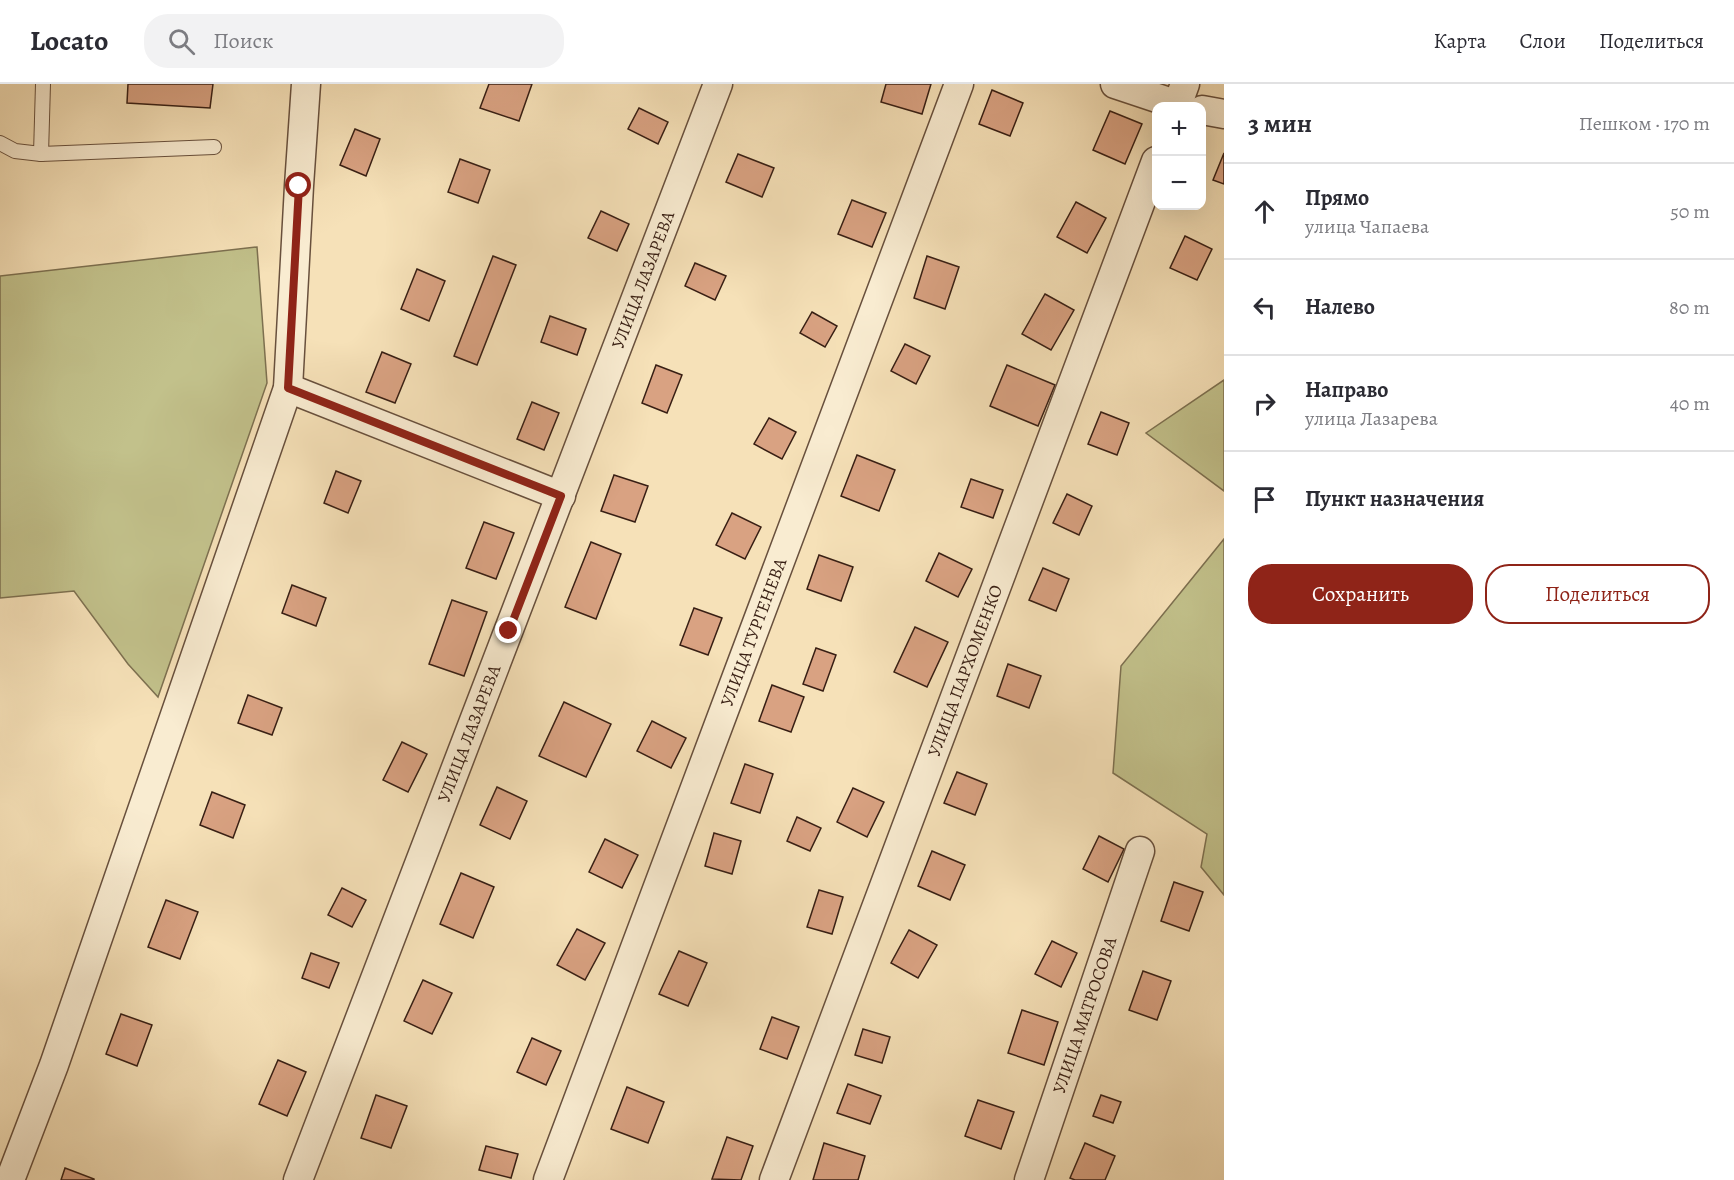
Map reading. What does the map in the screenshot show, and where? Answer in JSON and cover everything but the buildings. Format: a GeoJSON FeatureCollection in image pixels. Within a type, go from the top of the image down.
{"type":"FeatureCollection","features":[{"type":"Feature","properties":{"kind":"street"},"geometry":{"type":"LineString","coordinates":[[10,1180],[54,1065],[288,388],[306,84]]}},
{"type":"Feature","properties":{"kind":"street","name":"УЛИЦА ЛАЗАРЕВА"},"geometry":{"type":"LineString","coordinates":[[298,1180],[718,84]]}},
{"type":"Feature","properties":{"kind":"street","name":"УЛИЦА ТУРГЕНЕВА"},"geometry":{"type":"LineString","coordinates":[[548,1180],[959,84]]}},
{"type":"Feature","properties":{"kind":"street"},"geometry":{"type":"LineString","coordinates":[[1115,84],[1167,102]]}},
{"type":"Feature","properties":{"kind":"street"},"geometry":{"type":"LineString","coordinates":[[1179,102],[1185,84]]}},
{"type":"Feature","properties":{"kind":"street"},"geometry":{"type":"LineString","coordinates":[[1206,111],[1224,114]]}},
{"type":"Feature","properties":{"kind":"street","name":"УЛИЦА ПАРХОМЕНКО"},"geometry":{"type":"LineString","coordinates":[[774,1180],[1152,172]]}},
{"type":"Feature","properties":{"kind":"street"},"geometry":{"type":"LineString","coordinates":[[288,388],[561,496]]}},
{"type":"Feature","properties":{"kind":"street","name":"УЛИЦА МАТРОСОВА"},"geometry":{"type":"LineString","coordinates":[[1029,1180],[1140,851]]}},
{"type":"Feature","properties":{"kind":"lane"},"geometry":{"type":"LineString","coordinates":[[41,154],[43,84]]}},
{"type":"Feature","properties":{"kind":"lane"},"geometry":{"type":"LineString","coordinates":[[0,143],[15,151],[41,154],[214,147]]}},
{"type":"Feature","properties":{"kind":"shaded area"},"geometry":{"type":"Polygon","coordinates":[[[257,247],[267,383],[158,697],[128,664],[74,591],[0,598],[0,276],[257,247]]]}},
{"type":"Feature","properties":{"kind":"shaded area"},"geometry":{"type":"Polygon","coordinates":[[[1224,380],[1224,491],[1146,433],[1224,380]]]}},
{"type":"Feature","properties":{"kind":"shaded area"},"geometry":{"type":"Polygon","coordinates":[[[1224,539],[1224,895],[1201,867],[1207,834],[1113,773],[1121,666],[1224,539]]]}},
{"type":"Feature","properties":{"kind":"route"},"geometry":{"type":"LineString","coordinates":[[299,186],[288,388],[561,496],[509,631]]}}]}
